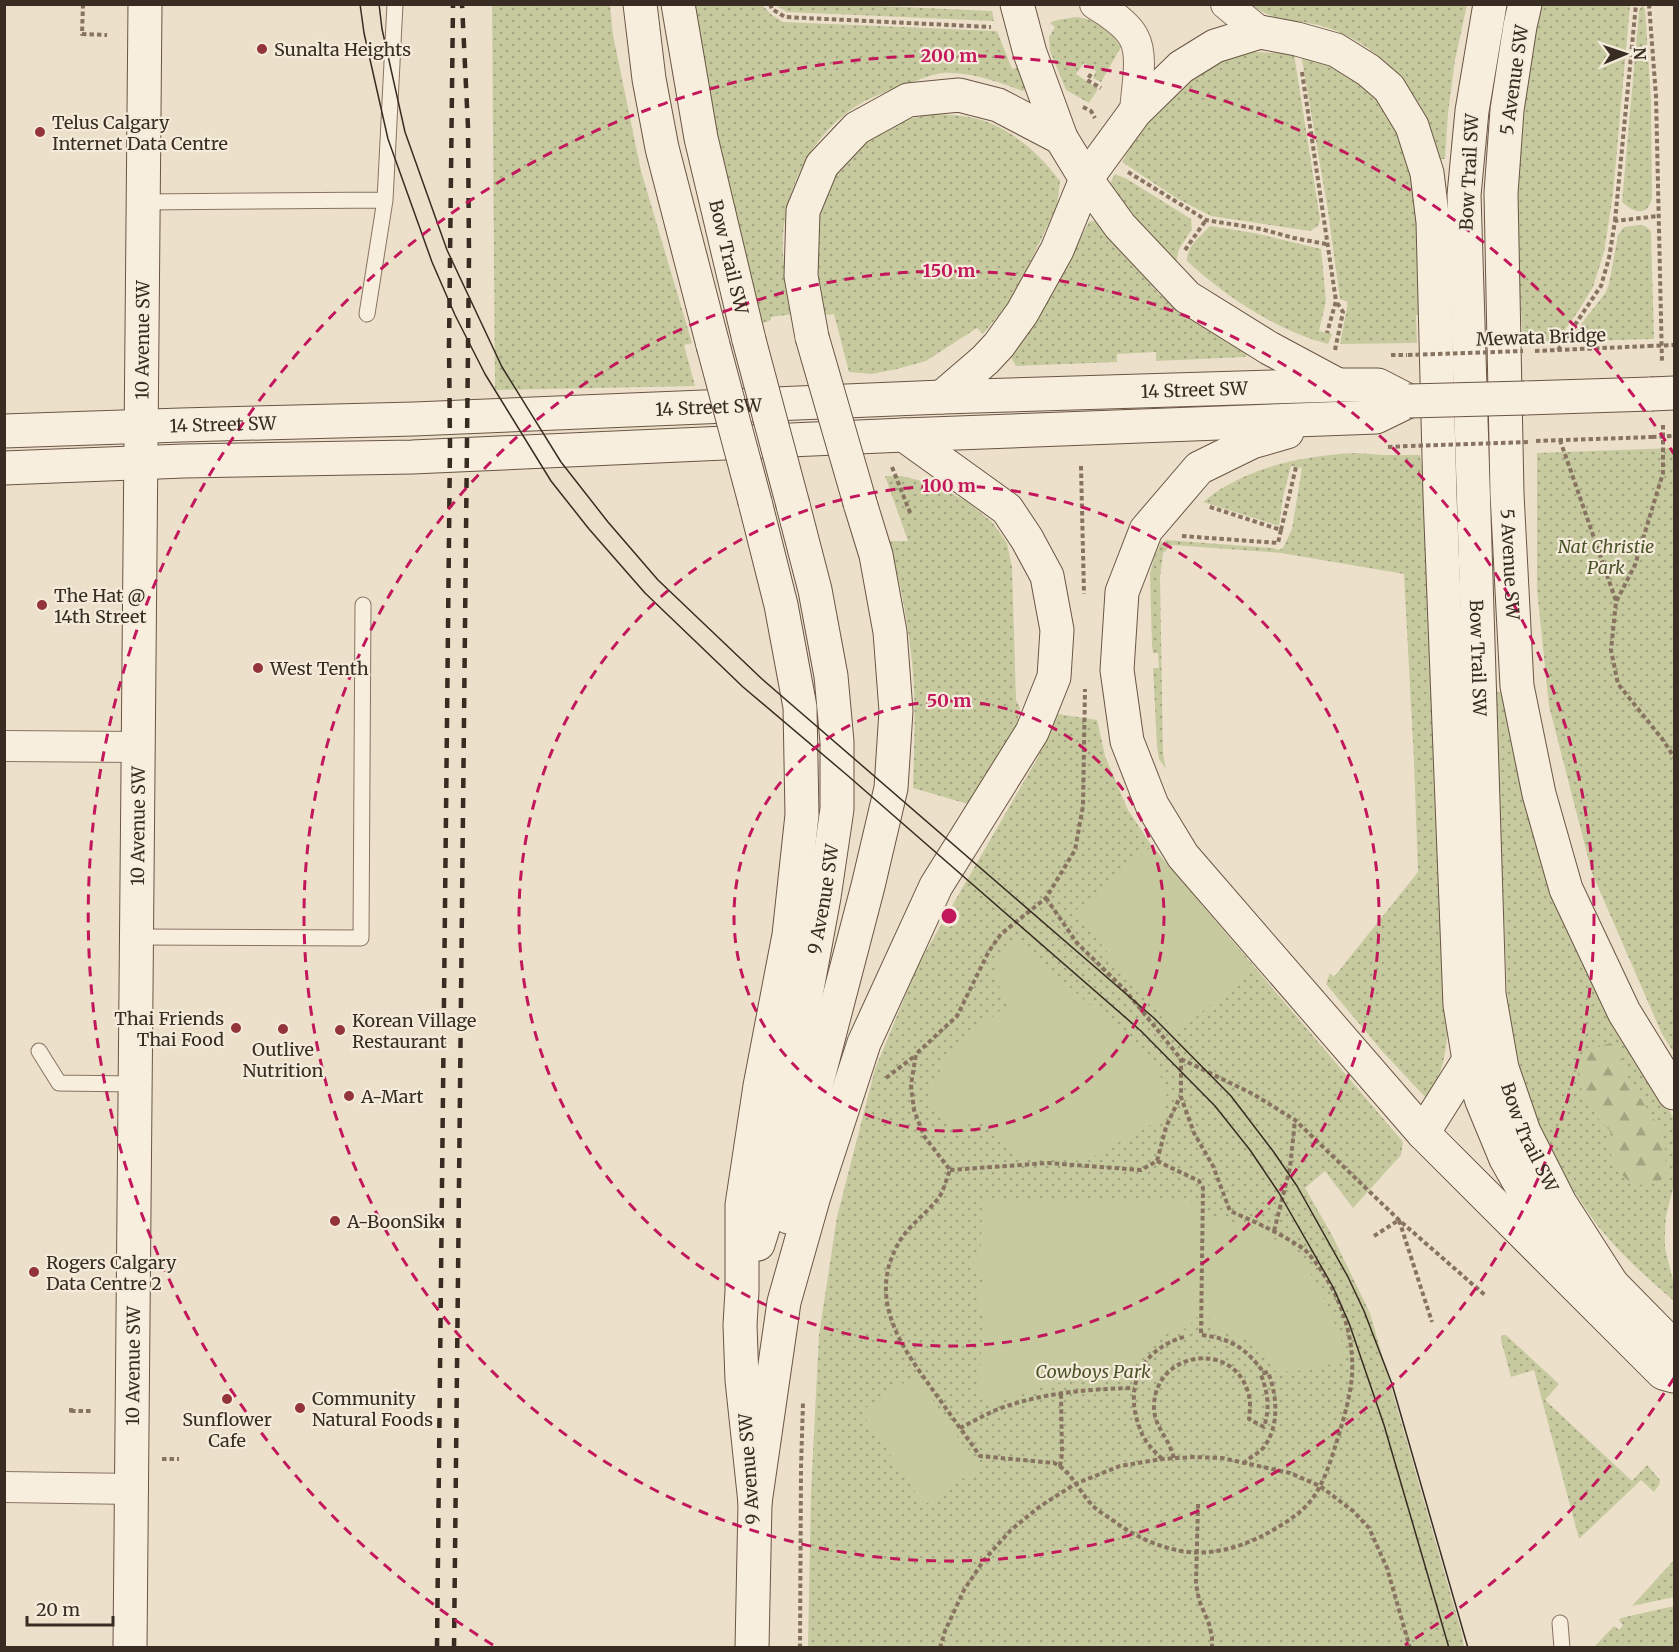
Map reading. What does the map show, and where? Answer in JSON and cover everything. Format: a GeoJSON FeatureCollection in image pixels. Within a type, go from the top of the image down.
{"type":"FeatureCollection","features":[{"type":"Feature","properties":{"kind":"main road","name":"10 Avenue SW"},"geometry":{"type":"LineString","coordinates":[[130,1647],[146,4]]}},
{"type":"Feature","properties":{"kind":"main road","name":"Bow Trail SW"},"geometry":{"type":"LineString","coordinates":[[640,4],[649,79],[662,148],[754,502]]}},
{"type":"Feature","properties":{"kind":"main road","name":"Bow Trail SW"},"geometry":{"type":"LineString","coordinates":[[678,4],[701,138],[749,340],[794,505]]}},
{"type":"Feature","properties":{"kind":"main road"},"geometry":{"type":"LineString","coordinates":[[1017,4],[1030,53],[1060,138],[1120,226],[1187,297],[1269,348],[1338,385]]}},
{"type":"Feature","properties":{"kind":"main road","name":"Bow Trail SW"},"geometry":{"type":"LineString","coordinates":[[1490,4],[1472,111],[1464,195],[1489,994],[1502,1068],[1524,1132],[1560,1203],[1612,1284]]}},
{"type":"Feature","properties":{"kind":"main road","name":"5 Avenue SW"},"geometry":{"type":"LineString","coordinates":[[1525,4],[1508,110],[1501,193],[1507,494],[1516,686],[1539,794],[1566,889],[1624,1012],[1674,1094]]}},
{"type":"Feature","properties":{"kind":"main road"},"geometry":{"type":"LineString","coordinates":[[942,397],[993,352],[1022,313],[1057,250],[1086,178],[1135,112],[1181,67],[1215,46],[1260,32],[1336,50],[1368,70],[1389,88],[1412,126],[1427,173],[1433,222],[1440,496],[1460,1005],[1469,1060],[1482,1101],[1506,1159],[1532,1205],[1563,1246],[1588,1273],[1612,1284],[1674,1347]]}},
{"type":"Feature","properties":{"kind":"main road"},"geometry":{"type":"LineString","coordinates":[[784,1302],[784,1237],[807,1120],[891,788],[896,711],[890,632],[876,555],[812,337],[801,276],[803,211],[822,165],[857,128],[908,100],[959,95],[998,105],[1060,138]]}},
{"type":"Feature","properties":{"kind":"main road","name":"14 Street SW"},"geometry":{"type":"LineString","coordinates":[[4,431],[414,420],[942,397],[1338,385],[1378,385],[1409,401]]}},
{"type":"Feature","properties":{"kind":"main road","name":"14 Street SW"},"geometry":{"type":"LineString","coordinates":[[4,468],[412,457],[1376,417],[1409,401],[1663,394]]}},
{"type":"Feature","properties":{"kind":"main road"},"geometry":{"type":"LineString","coordinates":[[1339,418],[1252,442],[1199,468],[1146,530],[1122,592],[1117,670],[1127,741],[1152,805],[1183,856],[1423,1133],[1663,1373],[1674,1376]]}},
{"type":"Feature","properties":{"kind":"main road"},"geometry":{"type":"LineString","coordinates":[[755,1503],[784,1302],[814,1196],[864,1043],[936,886],[1032,732],[1054,677],[1057,630],[1047,576],[1027,539],[1007,509],[904,435]]}},
{"type":"Feature","properties":{"kind":"main road","name":"9 Avenue SW"},"geometry":{"type":"LineString","coordinates":[[752,1647],[755,1503],[742,1380],[740,1325],[742,1205],[760,1086],[789,935],[802,815],[800,707],[781,604],[754,502]]}},
{"type":"Feature","properties":{"kind":"main road","name":"9 Avenue SW"},"geometry":{"type":"LineString","coordinates":[[742,1291],[763,1228],[824,897],[837,809],[837,742],[831,675],[815,590],[794,505]]}},
{"type":"Feature","properties":{"kind":"main road"},"geometry":{"type":"LineString","coordinates":[[1423,1133],[1469,1060]]}},
{"type":"Feature","properties":{"kind":"street"},"geometry":{"type":"LineString","coordinates":[[1095,4],[1111,14],[1134,37],[1139,54],[1135,112]]}},
{"type":"Feature","properties":{"kind":"street"},"geometry":{"type":"LineString","coordinates":[[1226,4],[1260,32]]}},
{"type":"Feature","properties":{"kind":"street"},"geometry":{"type":"LineString","coordinates":[[4,746],[138,747]]}},
{"type":"Feature","properties":{"kind":"street"},"geometry":{"type":"LineString","coordinates":[[4,1487],[132,1489]]}},
{"type":"Feature","properties":{"kind":"lane"},"geometry":{"type":"LineString","coordinates":[[367,314],[385,200],[395,4]]}},
{"type":"Feature","properties":{"kind":"lane"},"geometry":{"type":"LineString","coordinates":[[143,202],[385,200]]}},
{"type":"Feature","properties":{"kind":"lane"},"geometry":{"type":"LineString","coordinates":[[137,937],[361,938],[363,605]]}},
{"type":"Feature","properties":{"kind":"lane"},"geometry":{"type":"LineString","coordinates":[[39,1051],[59,1083],[135,1084]]}},
{"type":"Feature","properties":{"kind":"lane"},"geometry":{"type":"LineString","coordinates":[[1560,1623],[1562,1647]]}},
{"type":"Feature","properties":{"kind":"path"},"geometry":{"type":"LineString","coordinates":[[83,4],[82,34],[107,35]]}},
{"type":"Feature","properties":{"kind":"path"},"geometry":{"type":"LineString","coordinates":[[770,4],[772,9],[785,17],[994,27]]}},
{"type":"Feature","properties":{"kind":"path"},"geometry":{"type":"LineString","coordinates":[[1558,350],[1601,286],[1609,258],[1615,221],[1636,4]]}},
{"type":"Feature","properties":{"kind":"path"},"geometry":{"type":"LineString","coordinates":[[1297,39],[1326,244],[1336,301],[1343,312],[1335,347]]}},
{"type":"Feature","properties":{"kind":"path"},"geometry":{"type":"LineString","coordinates":[[1091,74],[1087,80],[1101,88]]}},
{"type":"Feature","properties":{"kind":"path"},"geometry":{"type":"LineString","coordinates":[[1124,169],[1206,220],[1261,229],[1326,244]]}},
{"type":"Feature","properties":{"kind":"path"},"geometry":{"type":"LineString","coordinates":[[1615,221],[1658,216]]}},
{"type":"Feature","properties":{"kind":"path"},"geometry":{"type":"LineString","coordinates":[[1327,333],[1336,301]]}},
{"type":"Feature","properties":{"kind":"path","name":"Mewata Bridge"},"geometry":{"type":"LineString","coordinates":[[1408,355],[1674,345]]}},
{"type":"Feature","properties":{"kind":"path"},"geometry":{"type":"LineString","coordinates":[[1388,447],[1674,436]]}},
{"type":"Feature","properties":{"kind":"path"},"geometry":{"type":"LineString","coordinates":[[1560,440],[1616,602]]}},
{"type":"Feature","properties":{"kind":"path"},"geometry":{"type":"LineString","coordinates":[[1081,466],[1084,594]]}},
{"type":"Feature","properties":{"kind":"path"},"geometry":{"type":"LineString","coordinates":[[1175,535],[1278,543],[1296,466]]}},
{"type":"Feature","properties":{"kind":"path"},"geometry":{"type":"LineString","coordinates":[[892,467],[910,515]]}},
{"type":"Feature","properties":{"kind":"path"},"geometry":{"type":"LineString","coordinates":[[1196,503],[1281,530]]}},
{"type":"Feature","properties":{"kind":"path"},"geometry":{"type":"LineString","coordinates":[[885,1079],[957,1017],[989,951],[1001,934],[1046,898],[1075,850],[1083,806],[1085,686]]}},
{"type":"Feature","properties":{"kind":"path"},"geometry":{"type":"LineString","coordinates":[[1046,898],[1077,943],[1125,990],[1181,1059],[1253,1094],[1295,1120],[1399,1220],[1486,1296]]}},
{"type":"Feature","properties":{"kind":"path"},"geometry":{"type":"LineString","coordinates":[[916,1054],[911,1085],[914,1110],[924,1136],[950,1170]]}},
{"type":"Feature","properties":{"kind":"path"},"geometry":{"type":"LineString","coordinates":[[950,1170],[939,1198],[911,1226],[896,1247],[887,1270],[887,1296],[892,1326],[907,1354],[980,1456],[1054,1463],[1060,1466],[1094,1507],[1126,1530],[1149,1542],[1179,1551],[1198,1553],[1247,1544],[1282,1525],[1308,1504],[1320,1486],[1329,1467],[1341,1427],[1352,1376],[1351,1355],[1347,1326],[1331,1285],[1305,1250],[1274,1231],[1230,1211],[1213,1166],[1194,1133],[1181,1097],[1181,1059]]}},
{"type":"Feature","properties":{"kind":"path"},"geometry":{"type":"LineString","coordinates":[[950,1170],[1048,1163],[1141,1170],[1157,1161],[1166,1127],[1181,1097]]}},
{"type":"Feature","properties":{"kind":"path"},"geometry":{"type":"LineString","coordinates":[[1274,1231],[1290,1168],[1295,1120]]}},
{"type":"Feature","properties":{"kind":"path"},"geometry":{"type":"LineString","coordinates":[[1157,1161],[1199,1180],[1203,1188],[1201,1335],[1217,1337],[1241,1348],[1253,1358],[1264,1374]]}},
{"type":"Feature","properties":{"kind":"path"},"geometry":{"type":"LineString","coordinates":[[1374,1236],[1399,1220]]}},
{"type":"Feature","properties":{"kind":"path"},"geometry":{"type":"LineString","coordinates":[[1399,1220],[1432,1322]]}},
{"type":"Feature","properties":{"kind":"path"},"geometry":{"type":"LineString","coordinates":[[1162,1459],[1149,1444],[1140,1428],[1134,1400],[1136,1378],[1145,1362],[1160,1347],[1172,1340],[1187,1336]]}},
{"type":"Feature","properties":{"kind":"path"},"geometry":{"type":"LineString","coordinates":[[1174,1458],[1169,1443],[1157,1423],[1154,1408],[1156,1392],[1161,1380],[1171,1369],[1185,1360],[1199,1358],[1224,1362],[1242,1378],[1248,1392],[1249,1419],[1264,1427],[1269,1407],[1261,1375],[1264,1374]]}},
{"type":"Feature","properties":{"kind":"path"},"geometry":{"type":"LineString","coordinates":[[1245,1462],[1263,1447],[1271,1433],[1275,1401],[1273,1385],[1268,1372],[1264,1374]]}},
{"type":"Feature","properties":{"kind":"path"},"geometry":{"type":"LineString","coordinates":[[960,1428],[1008,1405],[1049,1394],[1089,1389],[1134,1388]]}},
{"type":"Feature","properties":{"kind":"path"},"geometry":{"type":"LineString","coordinates":[[1060,1466],[1062,1454],[1061,1393]]}},
{"type":"Feature","properties":{"kind":"path"},"geometry":{"type":"LineString","coordinates":[[800,1647],[801,1467],[804,1399]]}},
{"type":"Feature","properties":{"kind":"path"},"geometry":{"type":"LineString","coordinates":[[71,1411],[93,1411]]}},
{"type":"Feature","properties":{"kind":"path"},"geometry":{"type":"LineString","coordinates":[[940,1647],[964,1590],[984,1560],[1011,1530],[1038,1508],[1075,1484],[1120,1466],[1174,1458],[1222,1458],[1290,1473],[1320,1486],[1353,1511],[1369,1528],[1387,1568],[1410,1647]]}},
{"type":"Feature","properties":{"kind":"path"},"geometry":{"type":"LineString","coordinates":[[162,1459],[179,1459]]}},
{"type":"Feature","properties":{"kind":"path"},"geometry":{"type":"LineString","coordinates":[[1198,1504],[1196,1584],[1210,1630],[1212,1647]]}},
{"type":"Feature","properties":{"kind":"green space"},"geometry":{"type":"Polygon","coordinates":[[[836,4],[992,11],[994,21],[787,12],[778,7],[780,5],[836,4]]]}},
{"type":"Feature","properties":{"kind":"green space"},"geometry":{"type":"Polygon","coordinates":[[[492,5],[610,5],[613,35],[641,171],[692,343],[684,345],[695,386],[495,390],[492,5]]]}},
{"type":"Feature","properties":{"kind":"green space"},"geometry":{"type":"Polygon","coordinates":[[[690,5],[762,5],[783,22],[997,31],[1012,69],[1020,67],[1028,85],[1023,91],[972,75],[942,73],[922,78],[865,101],[835,123],[822,136],[802,167],[785,219],[783,254],[793,314],[771,317],[771,320],[760,324],[735,237],[690,5]]]}},
{"type":"Feature","properties":{"kind":"green space"},"geometry":{"type":"Polygon","coordinates":[[[1252,5],[1467,5],[1455,60],[1445,159],[1440,159],[1433,135],[1419,103],[1387,63],[1364,45],[1338,32],[1318,25],[1274,17],[1252,5]]]}},
{"type":"Feature","properties":{"kind":"green space"},"geometry":{"type":"Polygon","coordinates":[[[1534,5],[1630,5],[1613,194],[1604,252],[1593,287],[1556,342],[1523,343],[1518,261],[1510,195],[1534,5]]]}},
{"type":"Feature","properties":{"kind":"green space"},"geometry":{"type":"Polygon","coordinates":[[[1643,5],[1651,100],[1652,198],[1644,211],[1636,211],[1622,202],[1639,10],[1643,5]]]}},
{"type":"Feature","properties":{"kind":"green space"},"geometry":{"type":"Polygon","coordinates":[[[1076,17],[1091,20],[1102,26],[1112,34],[1121,47],[1101,82],[1093,78],[1096,71],[1084,63],[1076,74],[1098,89],[1089,103],[1066,90],[1050,51],[1049,37],[1055,27],[1050,23],[1076,17]]]}},
{"type":"Feature","properties":{"kind":"green space"},"geometry":{"type":"Polygon","coordinates":[[[1255,52],[1294,54],[1320,219],[1318,226],[1310,231],[1211,216],[1178,199],[1122,162],[1137,135],[1169,95],[1210,65],[1231,57],[1255,52]]]}},
{"type":"Feature","properties":{"kind":"green space"},"geometry":{"type":"Polygon","coordinates":[[[1301,54],[1327,63],[1372,95],[1387,113],[1397,131],[1417,196],[1423,315],[1416,315],[1417,343],[1340,344],[1348,302],[1340,299],[1328,211],[1301,54]]]}},
{"type":"Feature","properties":{"kind":"green space"},"geometry":{"type":"Polygon","coordinates":[[[935,114],[978,119],[1002,129],[1024,143],[1060,181],[1057,206],[1013,298],[983,334],[977,328],[926,361],[872,374],[849,372],[834,314],[824,315],[814,257],[820,206],[839,167],[865,140],[901,120],[935,114]]]}},
{"type":"Feature","properties":{"kind":"green space"},"geometry":{"type":"Polygon","coordinates":[[[1115,174],[1127,179],[1191,219],[1192,229],[1179,249],[1176,262],[1108,187],[1115,174]]]}},
{"type":"Feature","properties":{"kind":"green space"},"geometry":{"type":"Polygon","coordinates":[[[1089,222],[1099,224],[1160,295],[1201,325],[1246,352],[1247,355],[1245,357],[1156,361],[1156,352],[1117,354],[1117,362],[1016,366],[1009,354],[1048,301],[1089,222]]]}},
{"type":"Feature","properties":{"kind":"green space"},"geometry":{"type":"Polygon","coordinates":[[[1639,225],[1651,231],[1654,339],[1581,341],[1575,332],[1606,292],[1618,235],[1624,227],[1639,225]]]}},
{"type":"Feature","properties":{"kind":"green space"},"geometry":{"type":"Polygon","coordinates":[[[1210,226],[1254,233],[1321,249],[1326,301],[1319,331],[1332,334],[1328,344],[1289,330],[1253,311],[1235,300],[1187,261],[1191,246],[1210,226]]]}},
{"type":"Feature","properties":{"kind":"green space","name":"Nat Christie Park"},"geometry":{"type":"Polygon","coordinates":[[[1674,448],[1674,1053],[1662,1034],[1592,873],[1549,706],[1537,589],[1537,453],[1674,448]]]}},
{"type":"Feature","properties":{"kind":"green space"},"geometry":{"type":"Polygon","coordinates":[[[1356,453],[1420,455],[1426,487],[1448,1031],[1442,1066],[1426,1098],[1382,1051],[1326,984],[1330,973],[1334,977],[1418,872],[1404,574],[1281,553],[1172,545],[1163,553],[1160,577],[1163,754],[1166,769],[1159,759],[1157,746],[1153,668],[1159,668],[1158,653],[1153,653],[1152,646],[1150,574],[1161,542],[1164,543],[1166,540],[1279,550],[1283,548],[1292,529],[1302,468],[1291,466],[1279,526],[1203,502],[1220,489],[1257,471],[1306,458],[1356,453]]]}},
{"type":"Feature","properties":{"kind":"green space"},"geometry":{"type":"Polygon","coordinates":[[[885,476],[902,476],[933,484],[966,501],[992,522],[1007,543],[1012,567],[1016,700],[1020,708],[1016,729],[968,804],[913,788],[915,716],[913,673],[904,606],[889,541],[908,541],[885,476]]]}},
{"type":"Feature","properties":{"kind":"green space"},"geometry":{"type":"Polygon","coordinates":[[[1502,691],[1513,710],[1663,1100],[1674,1118],[1674,1185],[1666,1216],[1665,1248],[1674,1285],[1674,1301],[1616,1246],[1585,1208],[1550,1149],[1529,1099],[1515,1047],[1507,992],[1495,693],[1502,691]]]}},
{"type":"Feature","properties":{"kind":"green space","name":"Cowboys Park"},"geometry":{"type":"Polygon","coordinates":[[[1058,714],[1097,720],[1105,756],[1128,810],[1152,846],[1403,1142],[1401,1155],[1353,1208],[1325,1171],[1305,1188],[1332,1235],[1370,1313],[1464,1647],[808,1648],[811,1492],[819,1335],[837,1217],[875,1069],[919,963],[1037,759],[1058,714]]]}},
{"type":"Feature","properties":{"kind":"green space"},"geometry":{"type":"Polygon","coordinates":[[[1152,846],[1254,968],[1176,1034],[1074,912],[1152,846]]]}},
{"type":"Feature","properties":{"kind":"green space"},"geometry":{"type":"Polygon","coordinates":[[[1018,941],[1147,1056],[1168,1088],[1161,1119],[1085,1161],[1017,1158],[995,1138],[990,1121],[952,1127],[927,1098],[949,1052],[1007,1005],[994,974],[999,958],[1018,941]]]}},
{"type":"Feature","properties":{"kind":"green space"},"geometry":{"type":"Polygon","coordinates":[[[1610,1043],[1617,1048],[1630,1082],[1662,1132],[1666,1174],[1661,1180],[1636,1186],[1623,1176],[1611,1155],[1611,1131],[1597,1116],[1580,1084],[1578,1075],[1582,1060],[1589,1053],[1610,1043]]]}},
{"type":"Feature","properties":{"kind":"green space"},"geometry":{"type":"Polygon","coordinates":[[[982,1198],[1191,1202],[1211,1218],[1273,1233],[1272,1238],[1300,1253],[1328,1307],[1345,1350],[1336,1363],[1298,1371],[1275,1371],[1264,1354],[1250,1342],[1213,1328],[1213,1318],[1192,1317],[1191,1328],[1180,1329],[1160,1337],[1143,1351],[1125,1378],[1091,1379],[1056,1384],[1022,1392],[990,1405],[979,1390],[983,1317],[978,1303],[978,1290],[984,1278],[970,1271],[981,1248],[982,1198]]]}},
{"type":"Feature","properties":{"kind":"green space"},"geometry":{"type":"Polygon","coordinates":[[[1506,1335],[1559,1384],[1545,1400],[1632,1481],[1647,1465],[1660,1480],[1654,1492],[1641,1480],[1579,1539],[1534,1370],[1511,1377],[1501,1340],[1501,1336],[1506,1335]]]}},
{"type":"Feature","properties":{"kind":"green space"},"geometry":{"type":"Polygon","coordinates":[[[916,1375],[978,1468],[924,1505],[861,1411],[916,1375]]]}},
{"type":"Feature","properties":{"kind":"green space"},"geometry":{"type":"Polygon","coordinates":[[[1674,1560],[1674,1597],[1632,1606],[1674,1560]]]}},
{"type":"Feature","properties":{"kind":"green space"},"geometry":{"type":"Polygon","coordinates":[[[1674,1606],[1674,1647],[1594,1647],[1614,1626],[1619,1630],[1623,1625],[1619,1620],[1621,1618],[1674,1606]]]}},
{"type":"Feature","properties":{"kind":"tram line"},"geometry":{"type":"LineString","coordinates":[[360,4],[364,33],[388,139],[432,262],[455,315],[485,374],[551,481],[645,593],[743,687],[1141,1031],[1215,1106],[1250,1150],[1279,1193],[1333,1287],[1349,1323],[1384,1425],[1449,1648]]}},
{"type":"Feature","properties":{"kind":"tram line"},"geometry":{"type":"LineString","coordinates":[[379,4],[382,29],[405,132],[447,250],[502,367],[561,462],[658,580],[762,679],[1154,1018],[1231,1096],[1297,1186],[1348,1277],[1364,1311],[1392,1384],[1468,1648]]}},
{"type":"Feature","properties":{"kind":"railway"},"geometry":{"type":"LineString","coordinates":[[437,1648],[453,4]]}},
{"type":"Feature","properties":{"kind":"railway"},"geometry":{"type":"LineString","coordinates":[[454,1648],[469,255],[468,127],[462,4]]}},
{"type":"Feature","properties":{"kind":"place","name":"Sunalta Heights"},"geometry":{"type":"Point","coordinates":[262,49]}},
{"type":"Feature","properties":{"kind":"place","name":"Telus Calgary Internet Data Centre"},"geometry":{"type":"Point","coordinates":[40,132]}},
{"type":"Feature","properties":{"kind":"place","name":"The Hat @ 14th Street"},"geometry":{"type":"Point","coordinates":[42,605]}},
{"type":"Feature","properties":{"kind":"place","name":"West Tenth"},"geometry":{"type":"Point","coordinates":[258,668]}},
{"type":"Feature","properties":{"kind":"place","name":"Thai Friends Thai Food"},"geometry":{"type":"Point","coordinates":[236,1028]}},
{"type":"Feature","properties":{"kind":"place","name":"Outlive Nutrition"},"geometry":{"type":"Point","coordinates":[283,1029]}},
{"type":"Feature","properties":{"kind":"place","name":"Korean Village Restaurant"},"geometry":{"type":"Point","coordinates":[340,1030]}},
{"type":"Feature","properties":{"kind":"place","name":"A-Mart"},"geometry":{"type":"Point","coordinates":[349,1096]}},
{"type":"Feature","properties":{"kind":"place","name":"A-BoonSik"},"geometry":{"type":"Point","coordinates":[335,1221]}},
{"type":"Feature","properties":{"kind":"place","name":"Rogers Calgary Data Centre 2"},"geometry":{"type":"Point","coordinates":[34,1272]}},
{"type":"Feature","properties":{"kind":"place","name":"Sunflower Cafe"},"geometry":{"type":"Point","coordinates":[227,1399]}},
{"type":"Feature","properties":{"kind":"place","name":"Community Natural Foods"},"geometry":{"type":"Point","coordinates":[300,1408]}}]}
